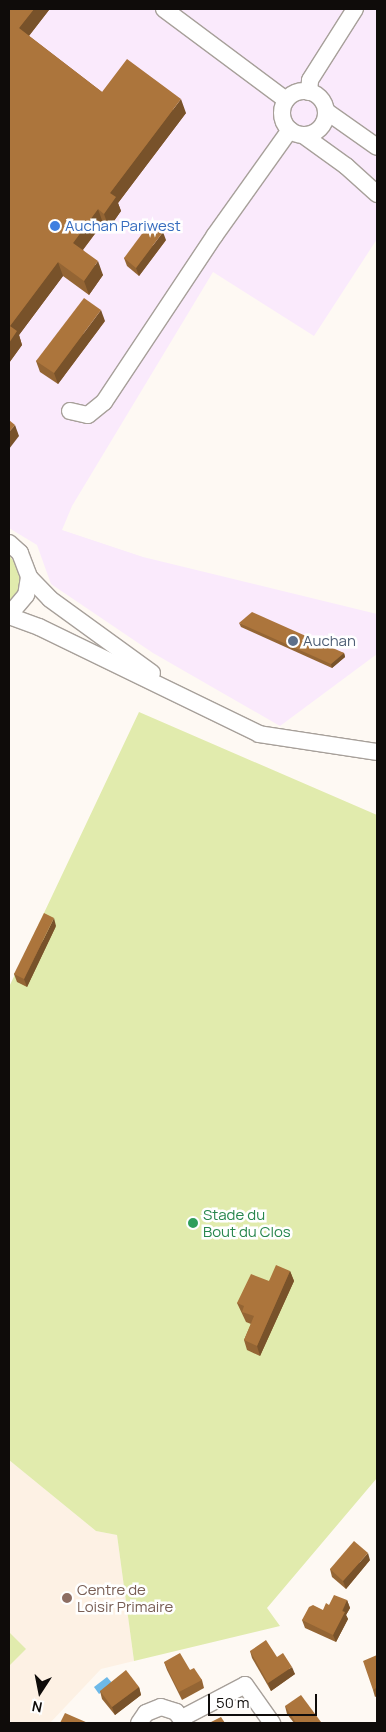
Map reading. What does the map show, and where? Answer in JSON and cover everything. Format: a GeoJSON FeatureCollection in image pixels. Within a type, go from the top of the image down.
{"type":"FeatureCollection","features":[{"type":"Feature","properties":{"kind":"street"},"geometry":{"type":"LineString","coordinates":[[164,9],[286,100]]}},
{"type":"Feature","properties":{"kind":"street"},"geometry":{"type":"LineString","coordinates":[[309,92],[310,80],[355,9]]}},
{"type":"Feature","properties":{"kind":"street"},"geometry":{"type":"LineString","coordinates":[[377,147],[326,111],[320,99],[309,92],[297,92],[286,100],[282,112],[297,132],[346,166],[377,194]]}},
{"type":"Feature","properties":{"kind":"street"},"geometry":{"type":"LineString","coordinates":[[70,411],[88,415],[104,402],[215,235],[297,132],[320,127],[326,111]]}},
{"type":"Feature","properties":{"kind":"street"},"geometry":{"type":"LineString","coordinates":[[9,543],[20,553],[29,577],[50,599],[188,700]]}},
{"type":"Feature","properties":{"kind":"street"},"geometry":{"type":"LineString","coordinates":[[29,577],[22,603],[9,615],[39,627],[260,734],[377,752]]}},
{"type":"Feature","properties":{"kind":"street"},"geometry":{"type":"LineString","coordinates":[[139,1723],[146,1713],[161,1707],[169,1708],[183,1721],[244,1685],[272,1723]]}},
{"type":"Feature","properties":{"kind":"shaded area"},"geometry":{"type":"Polygon","coordinates":[[[9,9],[377,9],[377,239],[314,336],[213,272],[72,506],[62,530],[143,557],[377,614],[377,654],[280,726],[153,653],[51,584],[37,545],[9,528],[9,9]]]}},
{"type":"Feature","properties":{"kind":"shaded area","name":"Centre de Loisir Primaire"},"geometry":{"type":"Polygon","coordinates":[[[9,1460],[96,1531],[117,1535],[134,1661],[101,1669],[50,1723],[12,1723],[9,1719],[9,1460]]]}},
{"type":"Feature","properties":{"kind":"green space"},"geometry":{"type":"Polygon","coordinates":[[[9,555],[20,570],[21,581],[18,592],[9,604],[9,555]]]}},
{"type":"Feature","properties":{"kind":"green space","name":"Stade du Bout du Clos"},"geometry":{"type":"Polygon","coordinates":[[[139,712],[377,815],[377,1478],[267,1608],[280,1626],[134,1661],[117,1535],[96,1531],[9,1460],[9,987],[139,712]]]}},
{"type":"Feature","properties":{"kind":"green space"},"geometry":{"type":"Polygon","coordinates":[[[9,1632],[26,1649],[9,1666],[9,1632]]]}},
{"type":"Feature","properties":{"kind":"water"},"geometry":{"type":"Polygon","coordinates":[[[107,1677],[113,1684],[99,1694],[94,1687],[107,1677]]]}},
{"type":"Feature","properties":{"kind":"building","name":"Auchan Pariwest"},"geometry":{"type":"Polygon","coordinates":[[[9,9],[34,9],[19,28],[102,92],[127,59],[181,99],[110,193],[116,197],[104,214],[98,209],[73,243],[98,261],[84,281],[58,262],[10,326],[17,331],[9,343],[9,9]]]}},
{"type":"Feature","properties":{"kind":"building"},"geometry":{"type":"Polygon","coordinates":[[[150,223],[163,232],[136,268],[124,258],[150,223]]]}},
{"type":"Feature","properties":{"kind":"building"},"geometry":{"type":"Polygon","coordinates":[[[84,298],[101,310],[54,373],[36,361],[84,298]]]}},
{"type":"Feature","properties":{"kind":"building"},"geometry":{"type":"Polygon","coordinates":[[[9,420],[15,425],[9,432],[9,420]]]}},
{"type":"Feature","properties":{"kind":"building"},"geometry":{"type":"Polygon","coordinates":[[[252,612],[344,653],[331,664],[239,623],[252,612]]]}},
{"type":"Feature","properties":{"kind":"building"},"geometry":{"type":"Polygon","coordinates":[[[44,913],[54,918],[24,979],[14,974],[44,913]]]}},
{"type":"Feature","properties":{"kind":"building"},"geometry":{"type":"Polygon","coordinates":[[[276,1265],[290,1271],[257,1346],[244,1340],[254,1316],[242,1312],[244,1306],[237,1303],[251,1274],[269,1281],[276,1265]]]}},
{"type":"Feature","properties":{"kind":"building"},"geometry":{"type":"Polygon","coordinates":[[[354,1541],[368,1553],[343,1581],[330,1569],[354,1541]]]}},
{"type":"Feature","properties":{"kind":"building"},"geometry":{"type":"Polygon","coordinates":[[[334,1595],[347,1600],[342,1611],[345,1612],[333,1635],[302,1620],[309,1607],[313,1605],[323,1610],[326,1603],[329,1605],[334,1595]]]}},
{"type":"Feature","properties":{"kind":"building"},"geometry":{"type":"Polygon","coordinates":[[[266,1640],[277,1657],[283,1653],[292,1667],[268,1683],[250,1651],[266,1640]]]}},
{"type":"Feature","properties":{"kind":"building"},"geometry":{"type":"Polygon","coordinates":[[[180,1653],[190,1670],[194,1668],[202,1680],[179,1692],[164,1662],[180,1653]]]}},
{"type":"Feature","properties":{"kind":"building"},"geometry":{"type":"Polygon","coordinates":[[[377,1655],[377,1690],[376,1688],[373,1690],[363,1661],[377,1655]]]}},
{"type":"Feature","properties":{"kind":"building"},"geometry":{"type":"Polygon","coordinates":[[[126,1670],[139,1687],[112,1707],[100,1691],[126,1670]]]}},
{"type":"Feature","properties":{"kind":"building"},"geometry":{"type":"Polygon","coordinates":[[[301,1695],[321,1722],[296,1723],[285,1706],[301,1695]]]}},
{"type":"Feature","properties":{"kind":"building"},"geometry":{"type":"Polygon","coordinates":[[[65,1713],[88,1723],[60,1723],[65,1713]]]}},
{"type":"Feature","properties":{"kind":"building"},"geometry":{"type":"Polygon","coordinates":[[[221,1717],[225,1723],[209,1723],[221,1717]]]}},
{"type":"Feature","properties":{"kind":"place","name":"Auchan Pariwest"},"geometry":{"type":"Point","coordinates":[55,226]}},
{"type":"Feature","properties":{"kind":"place","name":"Auchan"},"geometry":{"type":"Point","coordinates":[293,641]}},
{"type":"Feature","properties":{"kind":"place","name":"Stade du Bout du Clos"},"geometry":{"type":"Point","coordinates":[193,1223]}},
{"type":"Feature","properties":{"kind":"place","name":"Centre de Loisir Primaire"},"geometry":{"type":"Point","coordinates":[67,1598]}}]}
